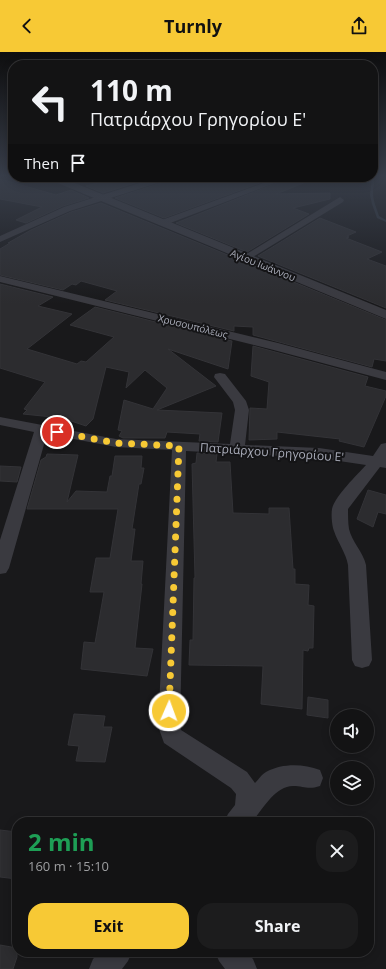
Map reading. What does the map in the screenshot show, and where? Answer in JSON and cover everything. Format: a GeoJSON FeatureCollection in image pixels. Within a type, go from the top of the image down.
{"type":"FeatureCollection","features":[{"type":"Feature","properties":{"kind":"street"},"geometry":{"type":"LineString","coordinates":[[0,239],[44,219]]}},
{"type":"Feature","properties":{"kind":"street","name":"Αγίου Ιωάννου"},"geometry":{"type":"LineString","coordinates":[[152,219],[386,315]]}},
{"type":"Feature","properties":{"kind":"street"},"geometry":{"type":"LineString","coordinates":[[162,223],[173,219]]}},
{"type":"Feature","properties":{"kind":"street"},"geometry":{"type":"LineString","coordinates":[[245,258],[309,219]]}},
{"type":"Feature","properties":{"kind":"street","name":"Χρυσουπόλεως"},"geometry":{"type":"LineString","coordinates":[[0,279],[274,346],[386,376]]}},
{"type":"Feature","properties":{"kind":"street"},"geometry":{"type":"LineString","coordinates":[[220,377],[239,401],[242,410],[237,449]]}},
{"type":"Feature","properties":{"kind":"street","name":"Πατριάρχου Γρηγορίου Ε'"},"geometry":{"type":"LineString","coordinates":[[0,421],[116,443],[383,457]]}},
{"type":"Feature","properties":{"kind":"street"},"geometry":{"type":"LineString","coordinates":[[0,568],[42,429]]}},
{"type":"Feature","properties":{"kind":"street"},"geometry":{"type":"LineString","coordinates":[[179,446],[169,726],[172,736],[239,780],[247,791],[242,816]]}},
{"type":"Feature","properties":{"kind":"street"},"geometry":{"type":"LineString","coordinates":[[362,660],[357,565],[355,556],[341,529],[340,510],[345,500],[383,457]]}},
{"type":"Feature","properties":{"kind":"street"},"geometry":{"type":"LineString","coordinates":[[242,816],[272,780],[292,775],[312,778]]}},
{"type":"Feature","properties":{"kind":"street"},"geometry":{"type":"LineString","coordinates":[[103,969],[114,957]]}},
{"type":"Feature","properties":{"kind":"street"},"geometry":{"type":"LineString","coordinates":[[232,957],[243,969]]}},
{"type":"Feature","properties":{"kind":"building"},"geometry":{"type":"Polygon","coordinates":[[[18,219],[35,219],[26,223],[16,220],[18,219]]]}},
{"type":"Feature","properties":{"kind":"building"},"geometry":{"type":"Polygon","coordinates":[[[56,219],[139,219],[386,320],[386,361],[374,359],[372,367],[253,335],[253,327],[234,326],[234,331],[105,300],[117,291],[81,281],[76,285],[72,284],[63,290],[0,275],[0,249],[31,230],[56,219]]]}},
{"type":"Feature","properties":{"kind":"building"},"geometry":{"type":"Polygon","coordinates":[[[187,219],[301,219],[247,252],[176,223],[187,219]]]}},
{"type":"Feature","properties":{"kind":"building"},"geometry":{"type":"Polygon","coordinates":[[[319,219],[356,232],[347,236],[349,237],[346,238],[382,252],[367,259],[386,266],[386,308],[258,256],[319,219]]]}},
{"type":"Feature","properties":{"kind":"building"},"geometry":{"type":"Polygon","coordinates":[[[0,284],[53,297],[38,306],[72,314],[27,349],[77,364],[81,361],[86,362],[114,337],[70,325],[95,307],[232,341],[228,369],[168,349],[216,386],[157,410],[222,413],[218,442],[199,441],[200,434],[167,432],[165,438],[123,438],[119,436],[122,431],[118,430],[124,400],[153,409],[167,388],[145,370],[126,388],[129,372],[106,367],[93,419],[86,426],[62,418],[23,414],[27,410],[24,409],[45,382],[0,368],[0,284]]]}},
{"type":"Feature","properties":{"kind":"building"},"geometry":{"type":"Polygon","coordinates":[[[253,346],[368,377],[365,386],[386,391],[386,396],[364,447],[339,441],[340,439],[277,432],[277,439],[249,440],[250,408],[267,409],[269,382],[251,376],[253,346]]]}},
{"type":"Feature","properties":{"kind":"building"},"geometry":{"type":"Polygon","coordinates":[[[197,453],[217,454],[216,462],[230,462],[233,513],[269,514],[269,508],[289,508],[295,584],[309,585],[308,605],[314,606],[313,648],[309,648],[308,651],[303,650],[302,709],[261,704],[263,666],[189,665],[190,640],[193,640],[195,578],[192,464],[196,463],[197,453]]]}},
{"type":"Feature","properties":{"kind":"building"},"geometry":{"type":"Polygon","coordinates":[[[47,454],[78,455],[67,502],[76,491],[107,492],[110,476],[112,476],[115,456],[142,456],[141,468],[144,468],[141,484],[139,484],[132,529],[135,529],[131,561],[143,561],[135,648],[153,649],[147,676],[81,669],[84,642],[95,643],[104,592],[90,592],[96,558],[110,558],[118,509],[27,509],[41,460],[46,457],[47,454]]]}},
{"type":"Feature","properties":{"kind":"building"},"geometry":{"type":"Polygon","coordinates":[[[0,466],[21,467],[17,482],[0,481],[0,466]]]}},
{"type":"Feature","properties":{"kind":"building"},"geometry":{"type":"Polygon","coordinates":[[[368,490],[386,495],[386,514],[378,512],[373,527],[357,519],[368,490]]]}},
{"type":"Feature","properties":{"kind":"building"},"geometry":{"type":"Polygon","coordinates":[[[308,697],[328,700],[328,718],[307,715],[308,697]]]}},
{"type":"Feature","properties":{"kind":"building"},"geometry":{"type":"Polygon","coordinates":[[[74,714],[105,716],[103,727],[112,727],[105,762],[76,761],[79,746],[68,745],[74,714]]]}},
{"type":"Feature","properties":{"kind":"building"},"geometry":{"type":"Polygon","coordinates":[[[0,830],[12,831],[12,878],[0,877],[0,830]]]}},
{"type":"Feature","properties":{"kind":"building"},"geometry":{"type":"Polygon","coordinates":[[[0,945],[12,947],[12,957],[17,957],[13,969],[0,969],[0,945]]]}},
{"type":"Feature","properties":{"kind":"waterway"},"geometry":{"type":"LineString","coordinates":[[382,219],[386,221]]}},
{"type":"Feature","properties":{"kind":"route"},"geometry":{"type":"LineString","coordinates":[[57,432],[116,443],[179,446],[169,711]]}}]}
